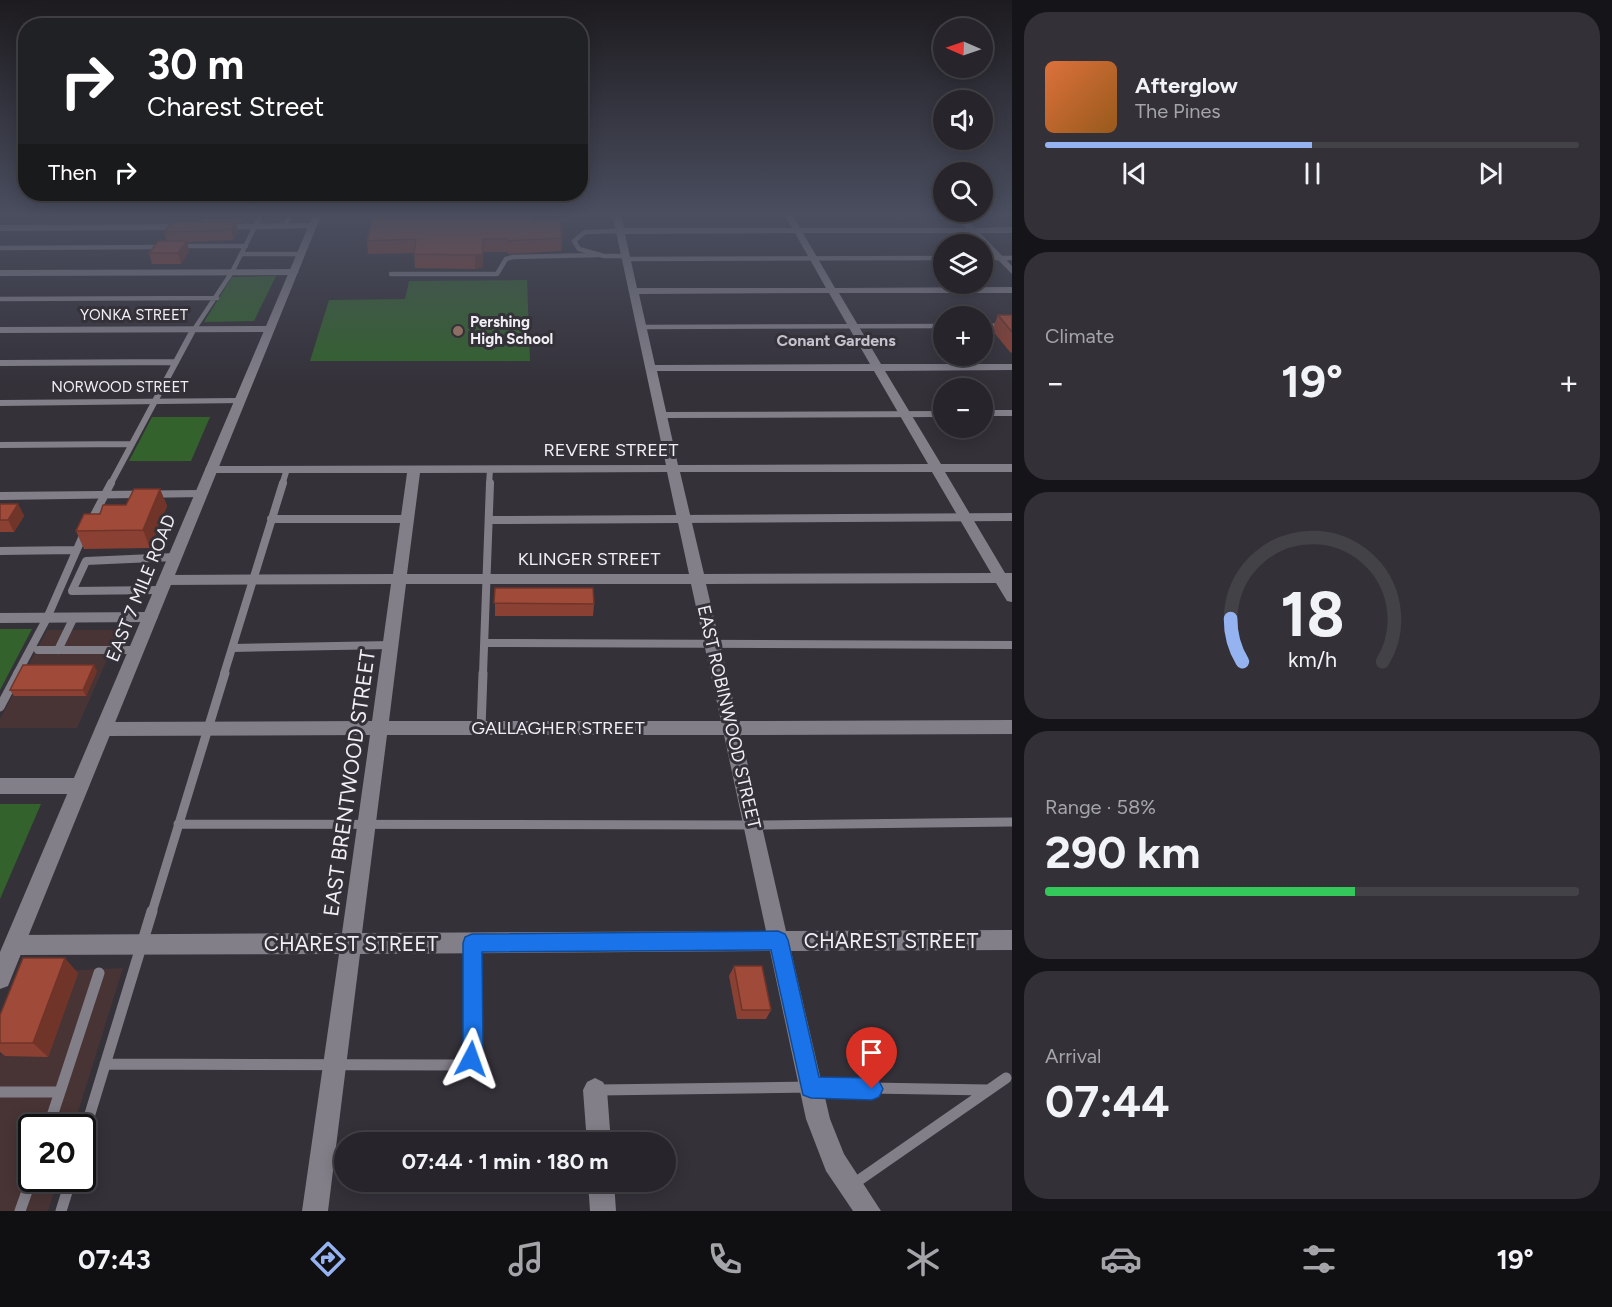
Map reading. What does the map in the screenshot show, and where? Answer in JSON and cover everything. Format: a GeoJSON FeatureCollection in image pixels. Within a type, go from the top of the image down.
{"type":"FeatureCollection","features":[{"type":"Feature","properties":{"kind":"street","name":"EAST ROBINWOOD STREET"},"geometry":{"type":"LineString","coordinates":[[629,270],[811,1087],[825,1141],[850,1186],[868,1211]]}},
{"type":"Feature","properties":{"kind":"street"},"geometry":{"type":"LineString","coordinates":[[820,270],[965,517],[1006,578],[1012,597]]}},
{"type":"Feature","properties":{"kind":"street"},"geometry":{"type":"LineString","coordinates":[[0,273],[294,272]]}},
{"type":"Feature","properties":{"kind":"street","name":"EAST 7 MILE ROAD"},"geometry":{"type":"LineString","coordinates":[[0,978],[294,272]]}},
{"type":"Feature","properties":{"kind":"street"},"geometry":{"type":"LineString","coordinates":[[634,291],[1012,290]]}},
{"type":"Feature","properties":{"kind":"street","name":"YONKA STREET"},"geometry":{"type":"LineString","coordinates":[[0,330],[269,329]]}},
{"type":"Feature","properties":{"kind":"street"},"geometry":{"type":"LineString","coordinates":[[651,368],[1012,367]]}},
{"type":"Feature","properties":{"kind":"street","name":"NORWOOD STREET"},"geometry":{"type":"LineString","coordinates":[[0,403],[239,401]]}},
{"type":"Feature","properties":{"kind":"street","name":"REVERE STREET"},"geometry":{"type":"LineString","coordinates":[[211,469],[1012,468]]}},
{"type":"Feature","properties":{"kind":"street","name":"EAST BRENTWOOD STREET"},"geometry":{"type":"LineString","coordinates":[[315,1211],[414,469]]}},
{"type":"Feature","properties":{"kind":"street"},"geometry":{"type":"LineString","coordinates":[[0,496],[200,494]]}},
{"type":"Feature","properties":{"kind":"street","name":"KLINGER STREET"},"geometry":{"type":"LineString","coordinates":[[163,585],[252,579],[1006,578]]}},
{"type":"Feature","properties":{"kind":"street"},"geometry":{"type":"LineString","coordinates":[[0,618],[150,617]]}},
{"type":"Feature","properties":{"kind":"street","name":"GALLAGHER STREET"},"geometry":{"type":"LineString","coordinates":[[104,729],[1012,727]]}},
{"type":"Feature","properties":{"kind":"street"},"geometry":{"type":"LineString","coordinates":[[0,786],[80,786]]}},
{"type":"Feature","properties":{"kind":"street","name":"CHAREST STREET"},"geometry":{"type":"LineString","coordinates":[[14,945],[1012,940]]}},
{"type":"Feature","properties":{"kind":"street"},"geometry":{"type":"LineString","coordinates":[[595,1090],[597,1132]]}},
{"type":"Feature","properties":{"kind":"street"},"geometry":{"type":"LineString","coordinates":[[602,1192],[603,1211]]}},
{"type":"Feature","properties":{"kind":"lane"},"geometry":{"type":"LineString","coordinates":[[0,707],[3,697],[47,618],[75,550],[194,329],[217,298],[234,270]]}},
{"type":"Feature","properties":{"kind":"lane"},"geometry":{"type":"LineString","coordinates":[[391,274],[497,274],[500,270]]}},
{"type":"Feature","properties":{"kind":"lane"},"geometry":{"type":"LineString","coordinates":[[0,299],[217,298]]}},
{"type":"Feature","properties":{"kind":"lane"},"geometry":{"type":"LineString","coordinates":[[993,326],[1012,325]]}},
{"type":"Feature","properties":{"kind":"lane"},"geometry":{"type":"LineString","coordinates":[[642,327],[933,326]]}},
{"type":"Feature","properties":{"kind":"lane"},"geometry":{"type":"LineString","coordinates":[[0,363],[176,362]]}},
{"type":"Feature","properties":{"kind":"lane"},"geometry":{"type":"LineString","coordinates":[[993,413],[1012,413]]}},
{"type":"Feature","properties":{"kind":"lane"},"geometry":{"type":"LineString","coordinates":[[662,415],[933,414]]}},
{"type":"Feature","properties":{"kind":"lane"},"geometry":{"type":"LineString","coordinates":[[0,445],[132,444]]}},
{"type":"Feature","properties":{"kind":"lane"},"geometry":{"type":"LineString","coordinates":[[90,1114],[287,469]]}},
{"type":"Feature","properties":{"kind":"lane"},"geometry":{"type":"LineString","coordinates":[[482,728],[490,469]]}},
{"type":"Feature","properties":{"kind":"lane"},"geometry":{"type":"LineString","coordinates":[[489,520],[1012,517]]}},
{"type":"Feature","properties":{"kind":"lane"},"geometry":{"type":"LineString","coordinates":[[271,519],[407,519]]}},
{"type":"Feature","properties":{"kind":"lane"},"geometry":{"type":"LineString","coordinates":[[0,551],[75,550]]}},
{"type":"Feature","properties":{"kind":"lane"},"geometry":{"type":"LineString","coordinates":[[163,585],[72,591],[86,561],[175,557]]}},
{"type":"Feature","properties":{"kind":"lane"},"geometry":{"type":"LineString","coordinates":[[58,650],[74,617]]}},
{"type":"Feature","properties":{"kind":"lane"},"geometry":{"type":"LineString","coordinates":[[485,643],[1012,645]]}},
{"type":"Feature","properties":{"kind":"lane"},"geometry":{"type":"LineString","coordinates":[[232,648],[391,645]]}},
{"type":"Feature","properties":{"kind":"lane"},"geometry":{"type":"LineString","coordinates":[[38,650],[137,650]]}},
{"type":"Feature","properties":{"kind":"lane"},"geometry":{"type":"LineString","coordinates":[[178,824],[367,826],[1012,822]]}},
{"type":"Feature","properties":{"kind":"lane"},"geometry":{"type":"LineString","coordinates":[[105,1064],[467,1065],[473,1047],[472,943]]}},
{"type":"Feature","properties":{"kind":"lane"},"geometry":{"type":"LineString","coordinates":[[53,1114],[99,973]]}},
{"type":"Feature","properties":{"kind":"lane"},"geometry":{"type":"LineString","coordinates":[[850,1186],[1006,1078]]}},
{"type":"Feature","properties":{"kind":"lane"},"geometry":{"type":"LineString","coordinates":[[595,1090],[811,1087],[988,1090]]}},
{"type":"Feature","properties":{"kind":"lane"},"geometry":{"type":"LineString","coordinates":[[1,1094],[60,1092]]}},
{"type":"Feature","properties":{"kind":"lane"},"geometry":{"type":"LineString","coordinates":[[20,1211],[27,1192]]}},
{"type":"Feature","properties":{"kind":"lane"},"geometry":{"type":"LineString","coordinates":[[61,1211],[67,1192]]}},
{"type":"Feature","properties":{"kind":"shaded area"},"geometry":{"type":"Polygon","coordinates":[[[47,630],[120,630],[77,728],[0,728],[0,719],[47,630]]]}},
{"type":"Feature","properties":{"kind":"shaded area"},"geometry":{"type":"Polygon","coordinates":[[[123,968],[77,1114],[18,1114],[18,1192],[54,1192],[48,1211],[0,1211],[0,1056],[34,972],[123,968]]]}},
{"type":"Feature","properties":{"kind":"green space"},"geometry":{"type":"Polygon","coordinates":[[[276,276],[254,321],[204,322],[232,277],[276,276]]]}},
{"type":"Feature","properties":{"kind":"green space"},"geometry":{"type":"Polygon","coordinates":[[[527,280],[530,361],[310,361],[329,300],[405,299],[409,281],[527,280]]]}},
{"type":"Feature","properties":{"kind":"green space"},"geometry":{"type":"Polygon","coordinates":[[[152,417],[210,417],[191,461],[129,461],[152,417]]]}},
{"type":"Feature","properties":{"kind":"green space"},"geometry":{"type":"Polygon","coordinates":[[[0,629],[32,629],[0,690],[0,629]]]}},
{"type":"Feature","properties":{"kind":"green space"},"geometry":{"type":"Polygon","coordinates":[[[0,804],[41,804],[0,899],[0,804]]]}},
{"type":"Feature","properties":{"kind":"building"},"geometry":{"type":"Polygon","coordinates":[[[998,315],[1012,315],[1012,332],[998,315]]]}},
{"type":"Feature","properties":{"kind":"building"},"geometry":{"type":"Polygon","coordinates":[[[134,489],[160,489],[143,530],[76,531],[84,514],[100,514],[103,505],[126,505],[134,489]]]}},
{"type":"Feature","properties":{"kind":"building"},"geometry":{"type":"Polygon","coordinates":[[[0,504],[18,504],[8,520],[0,520],[0,504]]]}},
{"type":"Feature","properties":{"kind":"building"},"geometry":{"type":"Polygon","coordinates":[[[495,588],[593,588],[594,604],[494,603],[495,588]]]}},
{"type":"Feature","properties":{"kind":"building"},"geometry":{"type":"Polygon","coordinates":[[[23,665],[94,665],[83,690],[10,690],[23,665]]]}},
{"type":"Feature","properties":{"kind":"building"},"geometry":{"type":"Polygon","coordinates":[[[23,958],[65,958],[33,1043],[0,1043],[0,1015],[23,958]]]}},
{"type":"Feature","properties":{"kind":"building"},"geometry":{"type":"Polygon","coordinates":[[[734,966],[762,966],[771,1010],[742,1010],[734,966]]]}},
{"type":"Feature","properties":{"kind":"place","name":"Pershing High School"},"geometry":{"type":"Point","coordinates":[458,331]}},
{"type":"Feature","properties":{"kind":"district","name":"Conant Gardens"},"geometry":{"type":"Point","coordinates":[836,340]}},
{"type":"Feature","properties":{"kind":"route"},"geometry":{"type":"LineString","coordinates":[[471,1059],[473,1047],[472,943],[778,940],[811,1087],[872,1089]]}}]}
